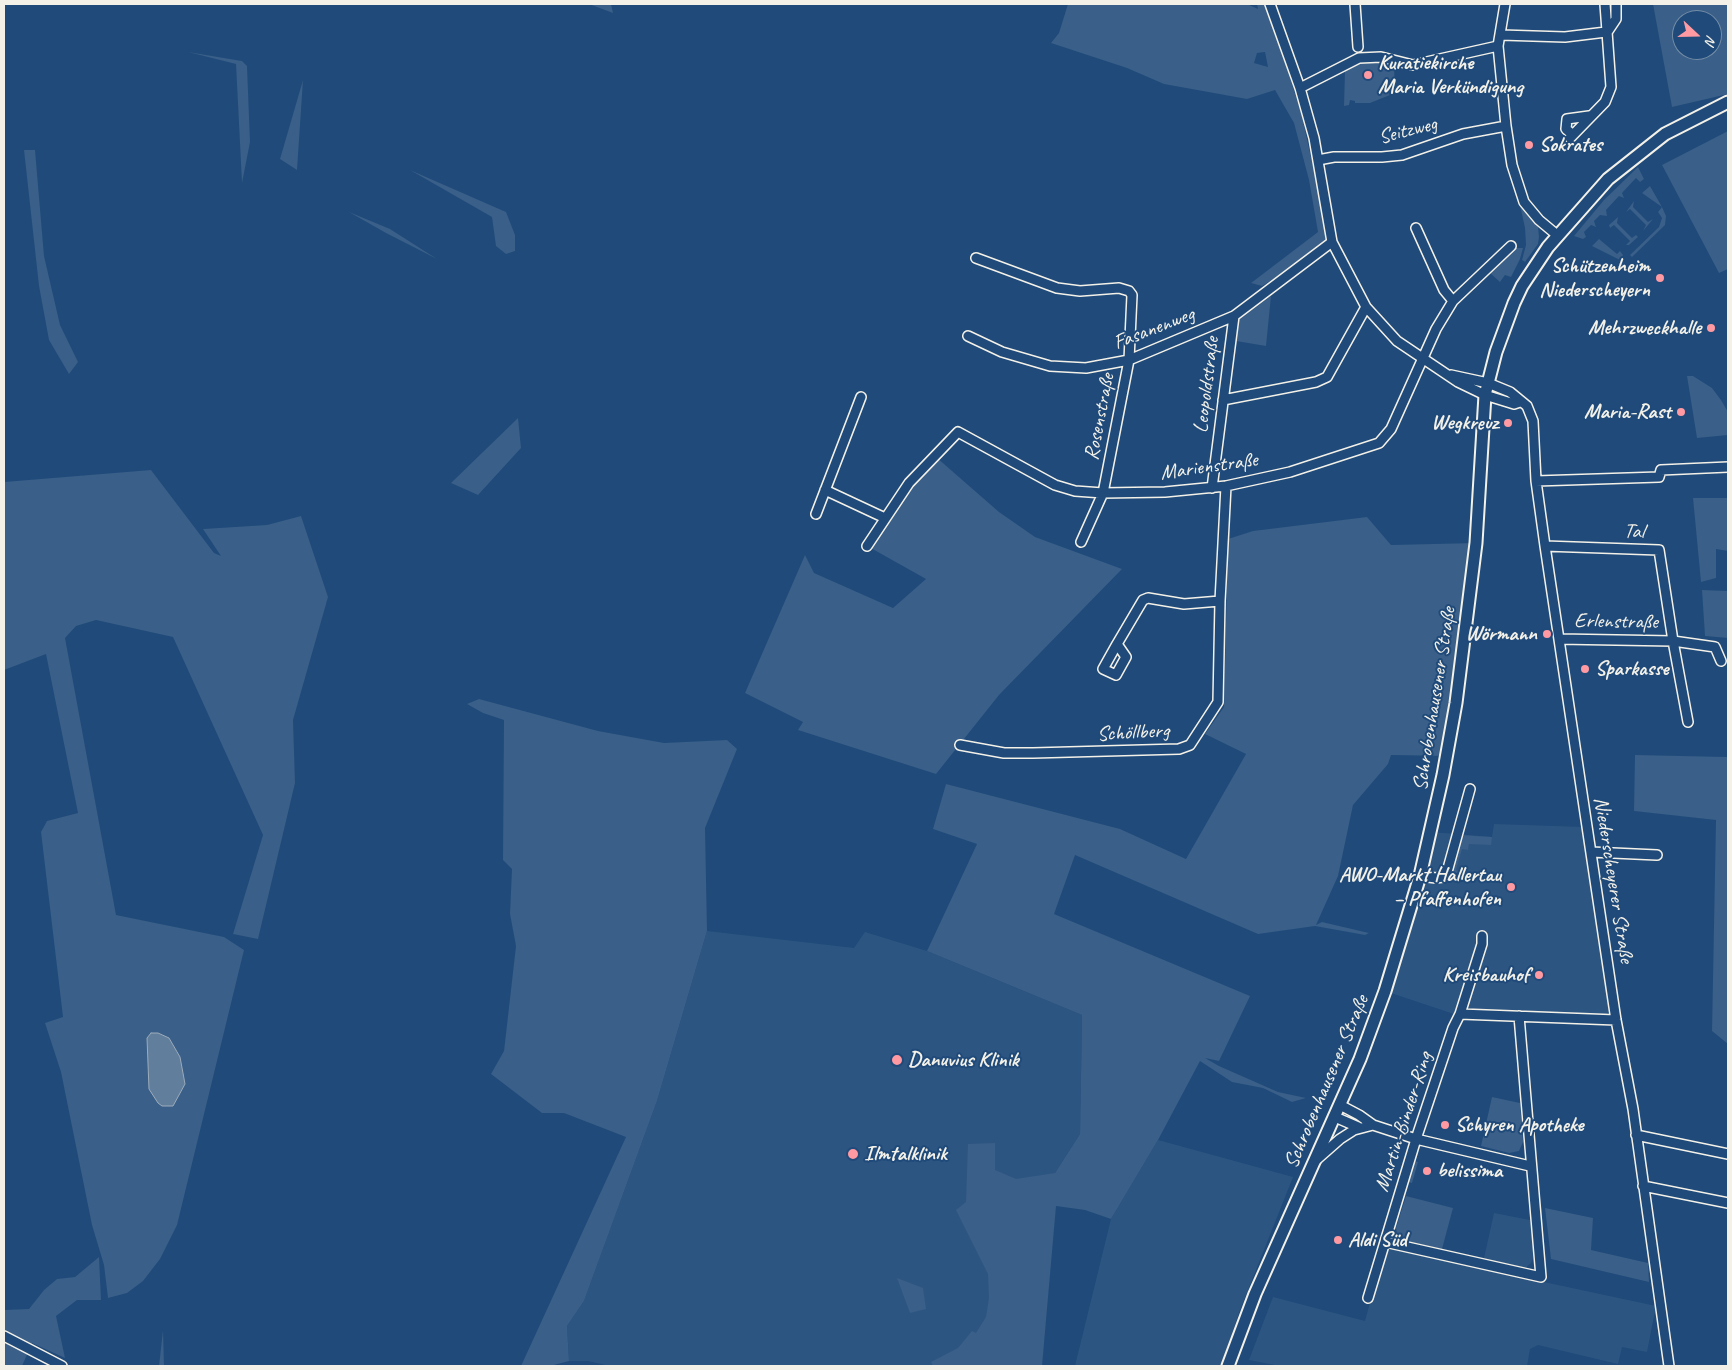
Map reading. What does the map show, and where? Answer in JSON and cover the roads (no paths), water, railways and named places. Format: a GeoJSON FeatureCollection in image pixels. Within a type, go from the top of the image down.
{"type":"FeatureCollection","features":[{"type":"Feature","properties":{"kind":"main road","name":"Schrobenhausener Straße"},"geometry":{"type":"LineString","coordinates":[[1228,1366],[1255,1294],[1316,1161],[1379,1008],[1420,876],[1441,784],[1456,703],[1476,543],[1487,389],[1501,337],[1518,294],[1533,268],[1557,235],[1608,179],[1680,124],[1728,102]]}},
{"type":"Feature","properties":{"kind":"street","name":"Niederscheyerer Straße"},"geometry":{"type":"LineString","coordinates":[[1270,4],[1300,88],[1318,160],[1332,242],[1366,307],[1397,341],[1422,358],[1451,375],[1487,389],[1510,392],[1518,397],[1520,402],[1529,410],[1533,420],[1536,481],[1545,546],[1616,1020],[1636,1135],[1669,1366]]}},
{"type":"Feature","properties":{"kind":"street"},"geometry":{"type":"LineString","coordinates":[[1355,4],[1358,47]]}},
{"type":"Feature","properties":{"kind":"street"},"geometry":{"type":"LineString","coordinates":[[1505,4],[1498,46],[1512,165],[1521,195],[1539,220],[1557,235]]}},
{"type":"Feature","properties":{"kind":"street"},"geometry":{"type":"LineString","coordinates":[[1589,116],[1567,119],[1566,129],[1572,136],[1589,116],[1605,102],[1611,87],[1605,4]]}},
{"type":"Feature","properties":{"kind":"street"},"geometry":{"type":"LineString","coordinates":[[1501,35],[1566,37],[1607,32],[1616,19],[1616,4]]}},
{"type":"Feature","properties":{"kind":"street"},"geometry":{"type":"LineString","coordinates":[[1300,88],[1359,58],[1381,57],[1413,65],[1498,46]]}},
{"type":"Feature","properties":{"kind":"street","name":"Seitzweg"},"geometry":{"type":"LineString","coordinates":[[1318,160],[1344,156],[1391,156],[1477,130],[1506,126]]}},
{"type":"Feature","properties":{"kind":"street"},"geometry":{"type":"LineString","coordinates":[[1416,228],[1444,290],[1453,301]]}},
{"type":"Feature","properties":{"kind":"street","name":"Fasanenweg"},"geometry":{"type":"LineString","coordinates":[[968,336],[1002,352],[1050,366],[1086,368],[1128,360],[1234,316],[1332,242]]}},
{"type":"Feature","properties":{"kind":"street","name":"Marienstraße"},"geometry":{"type":"LineString","coordinates":[[885,518],[909,483],[958,432],[1055,485],[1075,490],[1104,493],[1165,492],[1226,486],[1290,472],[1379,443],[1391,429],[1422,358],[1453,301],[1511,246]]}},
{"type":"Feature","properties":{"kind":"street","name":"Rosenstraße"},"geometry":{"type":"LineString","coordinates":[[976,258],[1057,288],[1080,291],[1119,288],[1131,293],[1132,323],[1128,360],[1104,493],[1081,542]]}},
{"type":"Feature","properties":{"kind":"street"},"geometry":{"type":"LineString","coordinates":[[1223,400],[1322,380],[1331,371],[1366,307]]}},
{"type":"Feature","properties":{"kind":"street","name":"Leopoldstraße"},"geometry":{"type":"LineString","coordinates":[[1212,488],[1234,316]]}},
{"type":"Feature","properties":{"kind":"street"},"geometry":{"type":"LineString","coordinates":[[816,514],[861,397]]}},
{"type":"Feature","properties":{"kind":"street"},"geometry":{"type":"LineString","coordinates":[[1536,481],[1658,477],[1661,470],[1728,467]]}},
{"type":"Feature","properties":{"kind":"street","name":"Schöllberg"},"geometry":{"type":"LineString","coordinates":[[960,745],[1018,753],[1087,753],[1186,748],[1193,742],[1218,702],[1220,601],[1226,486]]}},
{"type":"Feature","properties":{"kind":"street"},"geometry":{"type":"LineString","coordinates":[[825,490],[885,518],[867,546]]}},
{"type":"Feature","properties":{"kind":"street","name":"Tal"},"geometry":{"type":"LineString","coordinates":[[1545,546],[1659,550],[1672,641],[1688,722]]}},
{"type":"Feature","properties":{"kind":"street"},"geometry":{"type":"LineString","coordinates":[[1117,644],[1142,600],[1148,598],[1184,604],[1220,601]]}},
{"type":"Feature","properties":{"kind":"street","name":"Erlenstraße"},"geometry":{"type":"LineString","coordinates":[[1559,639],[1672,641]]}},
{"type":"Feature","properties":{"kind":"street"},"geometry":{"type":"LineString","coordinates":[[1672,641],[1715,647],[1721,661]]}},
{"type":"Feature","properties":{"kind":"street"},"geometry":{"type":"LineString","coordinates":[[1420,876],[1443,877],[1447,872],[1470,788]]}},
{"type":"Feature","properties":{"kind":"street"},"geometry":{"type":"LineString","coordinates":[[1591,852],[1657,855]]}},
{"type":"Feature","properties":{"kind":"street","name":"Martin-Binder-Ring"},"geometry":{"type":"LineString","coordinates":[[1368,1298],[1416,1139],[1453,1028],[1460,1014],[1482,944],[1482,936]]}},
{"type":"Feature","properties":{"kind":"street"},"geometry":{"type":"LineString","coordinates":[[1460,1014],[1616,1020]]}},
{"type":"Feature","properties":{"kind":"street"},"geometry":{"type":"LineString","coordinates":[[1385,1242],[1541,1277],[1530,1166],[1519,1016]]}},
{"type":"Feature","properties":{"kind":"street"},"geometry":{"type":"LineString","coordinates":[[1340,1105],[1359,1114],[1373,1125],[1416,1139],[1530,1166]]}},
{"type":"Feature","properties":{"kind":"street"},"geometry":{"type":"LineString","coordinates":[[1335,1117],[1358,1127]]}},
{"type":"Feature","properties":{"kind":"street"},"geometry":{"type":"LineString","coordinates":[[1316,1161],[1340,1139],[1358,1127],[1373,1125]]}},
{"type":"Feature","properties":{"kind":"street"},"geometry":{"type":"LineString","coordinates":[[1636,1135],[1728,1154]]}},
{"type":"Feature","properties":{"kind":"street"},"geometry":{"type":"LineString","coordinates":[[1643,1186],[1728,1204]]}},
{"type":"Feature","properties":{"kind":"street"},"geometry":{"type":"LineString","coordinates":[[4,1336],[62,1366]]}},
{"type":"Feature","properties":{"kind":"place","name":"Kuratiekirche Maria Verkündigung"},"geometry":{"type":"Point","coordinates":[1368,75]}},
{"type":"Feature","properties":{"kind":"place","name":"Sokrates"},"geometry":{"type":"Point","coordinates":[1529,145]}},
{"type":"Feature","properties":{"kind":"place","name":"Schützenheim Niederscheyern"},"geometry":{"type":"Point","coordinates":[1660,278]}},
{"type":"Feature","properties":{"kind":"place","name":"Mehrzweckhalle"},"geometry":{"type":"Point","coordinates":[1711,328]}},
{"type":"Feature","properties":{"kind":"place","name":"Maria-Rast"},"geometry":{"type":"Point","coordinates":[1681,412]}},
{"type":"Feature","properties":{"kind":"place","name":"Wegkreuz"},"geometry":{"type":"Point","coordinates":[1508,423]}},
{"type":"Feature","properties":{"kind":"place","name":"Wörmann"},"geometry":{"type":"Point","coordinates":[1547,634]}},
{"type":"Feature","properties":{"kind":"place","name":"Sparkasse"},"geometry":{"type":"Point","coordinates":[1585,669]}},
{"type":"Feature","properties":{"kind":"place","name":"AWO-Markt Hallertau – Pfaffenhofen"},"geometry":{"type":"Point","coordinates":[1511,887]}},
{"type":"Feature","properties":{"kind":"place","name":"Kreisbauhof"},"geometry":{"type":"Point","coordinates":[1539,975]}},
{"type":"Feature","properties":{"kind":"place","name":"Danuvius Klinik"},"geometry":{"type":"Point","coordinates":[897,1060]}},
{"type":"Feature","properties":{"kind":"place","name":"Schyren Apotheke"},"geometry":{"type":"Point","coordinates":[1445,1125]}},
{"type":"Feature","properties":{"kind":"place","name":"Ilmtalklinik"},"geometry":{"type":"Point","coordinates":[853,1154]}},
{"type":"Feature","properties":{"kind":"place","name":"belissima"},"geometry":{"type":"Point","coordinates":[1427,1171]}},
{"type":"Feature","properties":{"kind":"place","name":"Aldi Süd"},"geometry":{"type":"Point","coordinates":[1338,1240]}}]}
